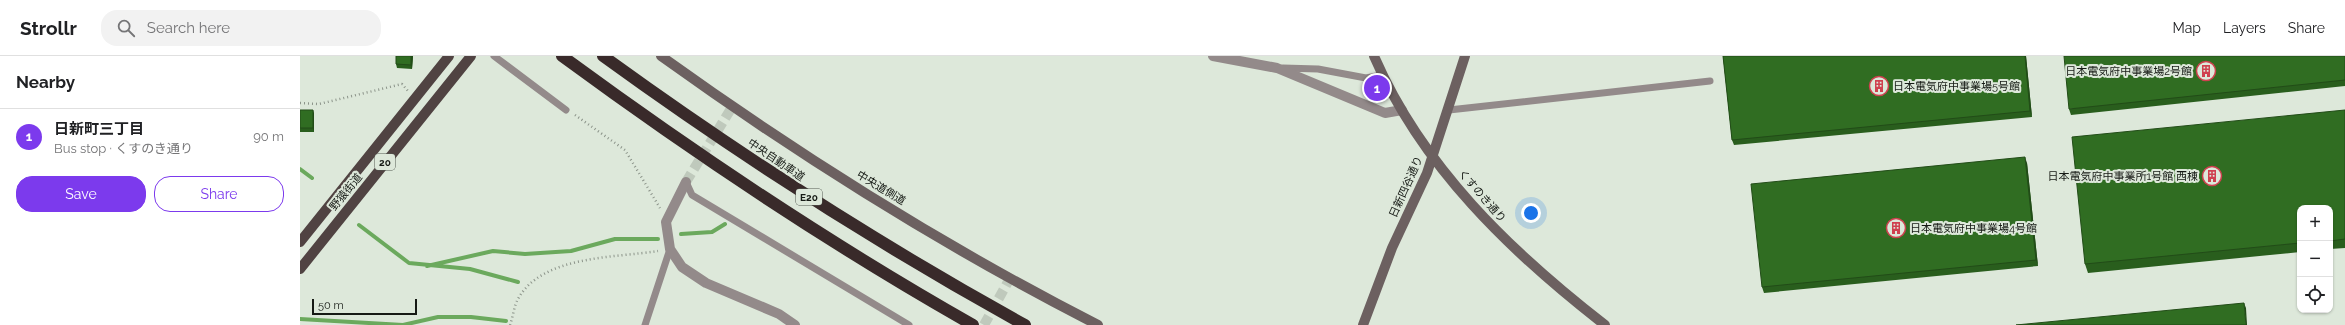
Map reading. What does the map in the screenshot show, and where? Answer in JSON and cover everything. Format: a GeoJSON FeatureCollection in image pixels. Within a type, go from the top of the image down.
{"type":"FeatureCollection","features":[{"type":"Feature","properties":{"kind":"highway","name":"E20"},"geometry":{"type":"LineString","coordinates":[[562,56],[634,109],[838,246],[973,325]]}},
{"type":"Feature","properties":{"kind":"highway","name":"中央自動車道"},"geometry":{"type":"LineString","coordinates":[[602,56],[760,165],[852,225],[934,275],[1024,325]]}},
{"type":"Feature","properties":{"kind":"main road","name":"野猿街道"},"geometry":{"type":"LineString","coordinates":[[300,242],[448,56]]}},
{"type":"Feature","properties":{"kind":"main road","name":"野猿街道"},"geometry":{"type":"LineString","coordinates":[[300,269],[471,56]]}},
{"type":"Feature","properties":{"kind":"street","name":"中央道側道"},"geometry":{"type":"LineString","coordinates":[[661,56],[804,156],[1009,280],[1098,325]]}},
{"type":"Feature","properties":{"kind":"street"},"geometry":{"type":"LineString","coordinates":[[1213,56],[1277,68],[1385,113],[1402,110]]}},
{"type":"Feature","properties":{"kind":"street","name":"くすのき通り"},"geometry":{"type":"LineString","coordinates":[[1374,56],[1382,75],[1402,110],[1433,155],[1466,198],[1508,243],[1556,286],[1605,325]]}},
{"type":"Feature","properties":{"kind":"street","name":"日新四谷通り"},"geometry":{"type":"LineString","coordinates":[[1363,325],[1392,248],[1433,155],[1449,110],[1465,56]]}},
{"type":"Feature","properties":{"kind":"street"},"geometry":{"type":"LineString","coordinates":[[686,182],[666,222],[670,249],[682,267],[706,283],[779,314],[795,325]]}},
{"type":"Feature","properties":{"kind":"lane"},"geometry":{"type":"LineString","coordinates":[[494,56],[566,110]]}},
{"type":"Feature","properties":{"kind":"lane"},"geometry":{"type":"LineString","coordinates":[[1277,68],[1318,69],[1366,78],[1382,75]]}},
{"type":"Feature","properties":{"kind":"lane"},"geometry":{"type":"LineString","coordinates":[[1449,110],[1710,81]]}},
{"type":"Feature","properties":{"kind":"lane"},"geometry":{"type":"LineString","coordinates":[[686,182],[692,195],[909,325]]}},
{"type":"Feature","properties":{"kind":"lane"},"geometry":{"type":"LineString","coordinates":[[645,325],[670,249]]}},
{"type":"Feature","properties":{"kind":"path"},"geometry":{"type":"LineString","coordinates":[[300,104],[319,104],[402,84],[414,99]]}},
{"type":"Feature","properties":{"kind":"path"},"geometry":{"type":"LineString","coordinates":[[566,110],[625,150],[658,204],[666,222]]}},
{"type":"Feature","properties":{"kind":"path"},"geometry":{"type":"LineString","coordinates":[[510,325],[518,299],[531,282],[560,266],[590,260],[670,249]]}},
{"type":"Feature","properties":{"kind":"building"},"geometry":{"type":"Polygon","coordinates":[[[396,56],[411,56],[411,65],[396,64],[396,56]]]}},
{"type":"Feature","properties":{"kind":"building","name":"日本電気府中事業場5号館"},"geometry":{"type":"Polygon","coordinates":[[[1723,56],[2025,56],[2030,111],[1732,140],[1723,56]]]}},
{"type":"Feature","properties":{"kind":"building","name":"日本電気府中事業場2号館"},"geometry":{"type":"Polygon","coordinates":[[[2064,56],[2345,56],[2345,80],[2069,109],[2064,56]]]}},
{"type":"Feature","properties":{"kind":"building"},"geometry":{"type":"Polygon","coordinates":[[[300,110],[313,110],[313,128],[300,128],[300,110]]]}},
{"type":"Feature","properties":{"kind":"building","name":"日本電気府中事業所1号館 西棟"},"geometry":{"type":"Polygon","coordinates":[[[2345,110],[2345,239],[2333,241],[2333,205],[2297,205],[2297,243],[2085,264],[2072,137],[2345,110]]]}},
{"type":"Feature","properties":{"kind":"building","name":"日本電気府中事業場4号館"},"geometry":{"type":"Polygon","coordinates":[[[2025,157],[2036,260],[1762,287],[1751,184],[2025,157]]]}},
{"type":"Feature","properties":{"kind":"building"},"geometry":{"type":"Polygon","coordinates":[[[2244,303],[2246,325],[2016,325],[2244,303]]]}},
{"type":"Feature","properties":{"kind":"waterway"},"geometry":{"type":"LineString","coordinates":[[300,169],[312,178]]}},
{"type":"Feature","properties":{"kind":"waterway"},"geometry":{"type":"LineString","coordinates":[[681,234],[712,232],[725,224]]}},
{"type":"Feature","properties":{"kind":"waterway"},"geometry":{"type":"LineString","coordinates":[[359,225],[409,263],[470,269],[518,282]]}},
{"type":"Feature","properties":{"kind":"waterway"},"geometry":{"type":"LineString","coordinates":[[427,266],[493,251],[525,254],[571,251],[615,239],[658,239]]}},
{"type":"Feature","properties":{"kind":"waterway"},"geometry":{"type":"LineString","coordinates":[[300,319],[403,325],[438,317],[471,317],[506,321]]}},
{"type":"Feature","properties":{"kind":"tunnel"},"geometry":{"type":"LineString","coordinates":[[686,182],[732,107]]}},
{"type":"Feature","properties":{"kind":"tunnel"},"geometry":{"type":"LineString","coordinates":[[984,325],[1009,280]]}},
{"type":"Feature","properties":{"kind":"place","name":"日本電気府中事業場2号館"},"geometry":{"type":"Point","coordinates":[2206,71]}},
{"type":"Feature","properties":{"kind":"place","name":"日本電気府中事業場5号館"},"geometry":{"type":"Point","coordinates":[1879,86]}},
{"type":"Feature","properties":{"kind":"place","name":"日新町三丁目"},"geometry":{"type":"Point","coordinates":[1377,88]}},
{"type":"Feature","properties":{"kind":"place","name":"日本電気府中事業所1号館 西棟"},"geometry":{"type":"Point","coordinates":[2212,176]}},
{"type":"Feature","properties":{"kind":"place","name":"日本電気府中事業場4号館"},"geometry":{"type":"Point","coordinates":[1896,228]}}]}
